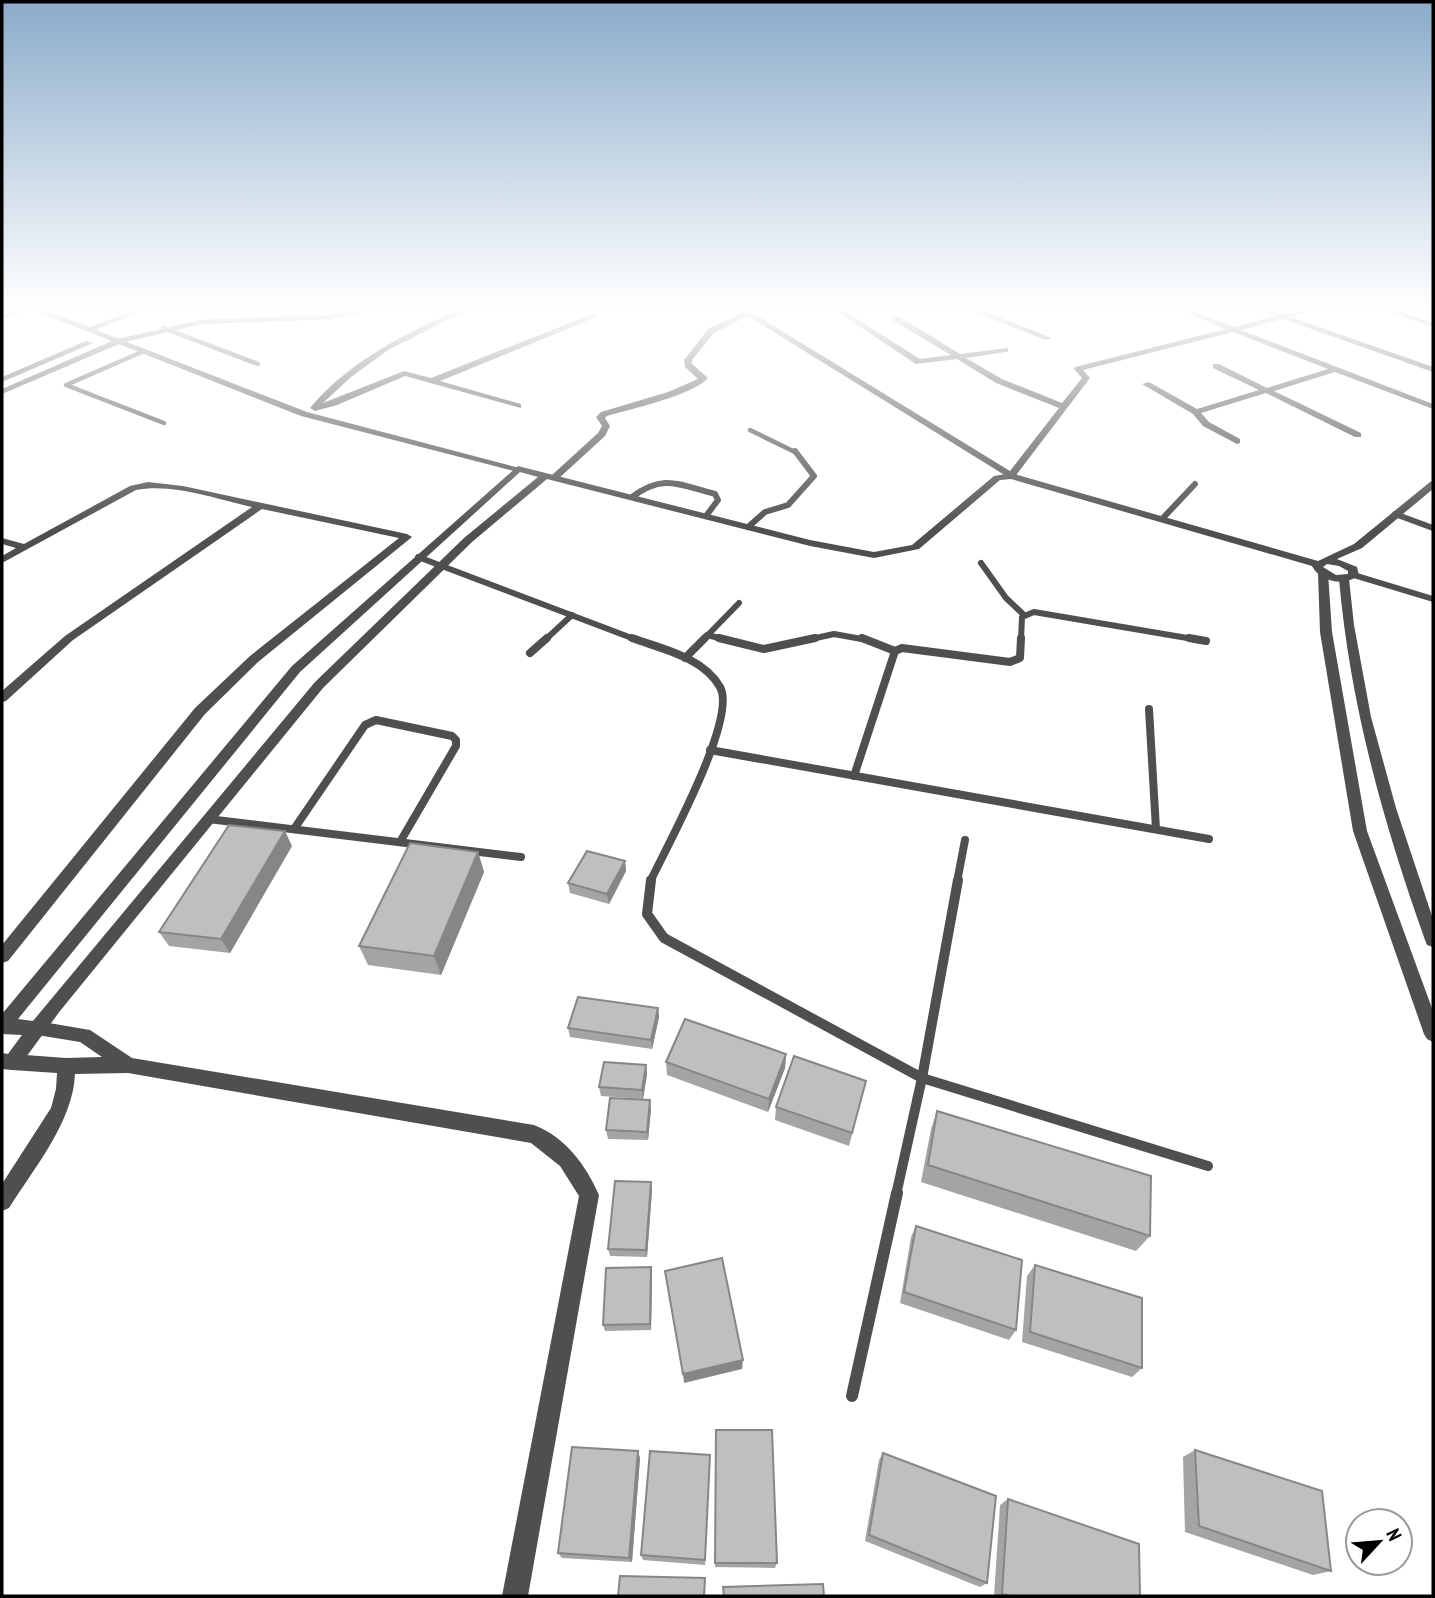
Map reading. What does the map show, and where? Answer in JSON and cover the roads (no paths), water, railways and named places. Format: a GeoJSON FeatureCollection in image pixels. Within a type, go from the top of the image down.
{"type":"FeatureCollection","features":[{"type":"Feature","properties":{"kind":"street"},"geometry":{"type":"LineString","coordinates":[[2,391],[24,382]]}},
{"type":"Feature","properties":{"kind":"street"},"geometry":{"type":"LineString","coordinates":[[222,382],[304,414],[859,553],[895,552],[915,547],[997,478],[1011,476],[1083,382]]}},
{"type":"Feature","properties":{"kind":"street"},"geometry":{"type":"LineString","coordinates":[[315,408],[338,382]]}},
{"type":"Feature","properties":{"kind":"street"},"geometry":{"type":"LineString","coordinates":[[304,414],[384,382]]}},
{"type":"Feature","properties":{"kind":"street"},"geometry":{"type":"LineString","coordinates":[[434,382],[517,406]]}},
{"type":"Feature","properties":{"kind":"street"},"geometry":{"type":"LineString","coordinates":[[7,1061],[37,1029],[319,685],[441,565],[602,434],[606,426],[600,417],[604,414],[671,394],[700,382]]}},
{"type":"Feature","properties":{"kind":"street"},"geometry":{"type":"LineString","coordinates":[[861,382],[1011,476],[1163,518],[1433,599]]}},
{"type":"Feature","properties":{"kind":"street"},"geometry":{"type":"LineString","coordinates":[[1002,382],[1064,407]]}},
{"type":"Feature","properties":{"kind":"street"},"geometry":{"type":"LineString","coordinates":[[1247,382],[1358,435]]}},
{"type":"Feature","properties":{"kind":"street"},"geometry":{"type":"LineString","coordinates":[[1196,412],[1296,382]]}},
{"type":"Feature","properties":{"kind":"street"},"geometry":{"type":"LineString","coordinates":[[1368,382],[1433,407]]}},
{"type":"Feature","properties":{"kind":"street"},"geometry":{"type":"LineString","coordinates":[[1146,384],[1196,412],[1206,424],[1237,441]]}},
{"type":"Feature","properties":{"kind":"street"},"geometry":{"type":"LineString","coordinates":[[2,1026],[296,669],[518,469]]}},
{"type":"Feature","properties":{"kind":"street"},"geometry":{"type":"LineString","coordinates":[[1322,566],[1358,546],[1433,484]]}},
{"type":"Feature","properties":{"kind":"street"},"geometry":{"type":"LineString","coordinates":[[2,560],[133,488],[148,485],[183,489],[407,537],[254,659],[200,711],[2,956]]}},
{"type":"Feature","properties":{"kind":"street"},"geometry":{"type":"LineString","coordinates":[[2,698],[69,638],[260,506]]}},
{"type":"Feature","properties":{"kind":"street"},"geometry":{"type":"LineString","coordinates":[[2,541],[23,547]]}},
{"type":"Feature","properties":{"kind":"street"},"geometry":{"type":"LineString","coordinates":[[1358,546],[1350,575],[1348,635],[1398,844],[1433,940]]}},
{"type":"Feature","properties":{"kind":"street"},"geometry":{"type":"LineString","coordinates":[[1322,566],[1342,563],[1350,575]]}},
{"type":"Feature","properties":{"kind":"street"},"geometry":{"type":"LineString","coordinates":[[1322,566],[1326,632],[1360,831],[1433,1034]]}},
{"type":"Feature","properties":{"kind":"street"},"geometry":{"type":"LineString","coordinates":[[2,1026],[83,1034],[128,1065]]}},
{"type":"Feature","properties":{"kind":"street"},"geometry":{"type":"LineString","coordinates":[[7,1061],[66,1066],[128,1065],[534,1134],[552,1144],[575,1167],[589,1195],[515,1596]]}},
{"type":"Feature","properties":{"kind":"street"},"geometry":{"type":"LineString","coordinates":[[2,1201],[59,1111],[65,1089],[66,1066]]}},
{"type":"Feature","properties":{"kind":"lane"},"geometry":{"type":"LineString","coordinates":[[74,382],[66,385],[164,423]]}},
{"type":"Feature","properties":{"kind":"lane"},"geometry":{"type":"LineString","coordinates":[[748,527],[765,512],[788,505],[814,476],[804,458],[792,448],[750,430]]}},
{"type":"Feature","properties":{"kind":"lane"},"geometry":{"type":"LineString","coordinates":[[632,497],[649,484],[660,481],[715,494],[718,500],[705,516]]}},
{"type":"Feature","properties":{"kind":"lane"},"geometry":{"type":"LineString","coordinates":[[1163,518],[1195,484]]}},
{"type":"Feature","properties":{"kind":"lane"},"geometry":{"type":"LineString","coordinates":[[1395,514],[1433,528]]}},
{"type":"Feature","properties":{"kind":"lane"},"geometry":{"type":"LineString","coordinates":[[418,557],[685,658],[715,678],[725,698],[721,727],[648,887],[647,914],[664,938],[922,1078],[1208,1166]]}},
{"type":"Feature","properties":{"kind":"lane"},"geometry":{"type":"LineString","coordinates":[[981,564],[1006,598],[1024,615]]}},
{"type":"Feature","properties":{"kind":"lane"},"geometry":{"type":"LineString","coordinates":[[685,658],[739,603]]}},
{"type":"Feature","properties":{"kind":"lane"},"geometry":{"type":"LineString","coordinates":[[707,635],[764,649],[834,634],[857,635],[895,651],[902,648],[1010,662],[1020,658],[1021,620],[1024,615],[1034,612],[1206,641]]}},
{"type":"Feature","properties":{"kind":"lane"},"geometry":{"type":"LineString","coordinates":[[530,653],[572,615]]}},
{"type":"Feature","properties":{"kind":"lane"},"geometry":{"type":"LineString","coordinates":[[854,776],[895,651]]}},
{"type":"Feature","properties":{"kind":"lane"},"geometry":{"type":"LineString","coordinates":[[1149,709],[1156,830]]}},
{"type":"Feature","properties":{"kind":"lane"},"geometry":{"type":"LineString","coordinates":[[294,829],[365,726],[376,720],[452,736],[456,740],[456,746],[400,842]]}},
{"type":"Feature","properties":{"kind":"lane"},"geometry":{"type":"LineString","coordinates":[[710,750],[1209,839]]}},
{"type":"Feature","properties":{"kind":"lane"},"geometry":{"type":"LineString","coordinates":[[208,819],[521,857]]}},
{"type":"Feature","properties":{"kind":"lane"},"geometry":{"type":"LineString","coordinates":[[852,1396],[922,1078],[965,840]]}}]}
